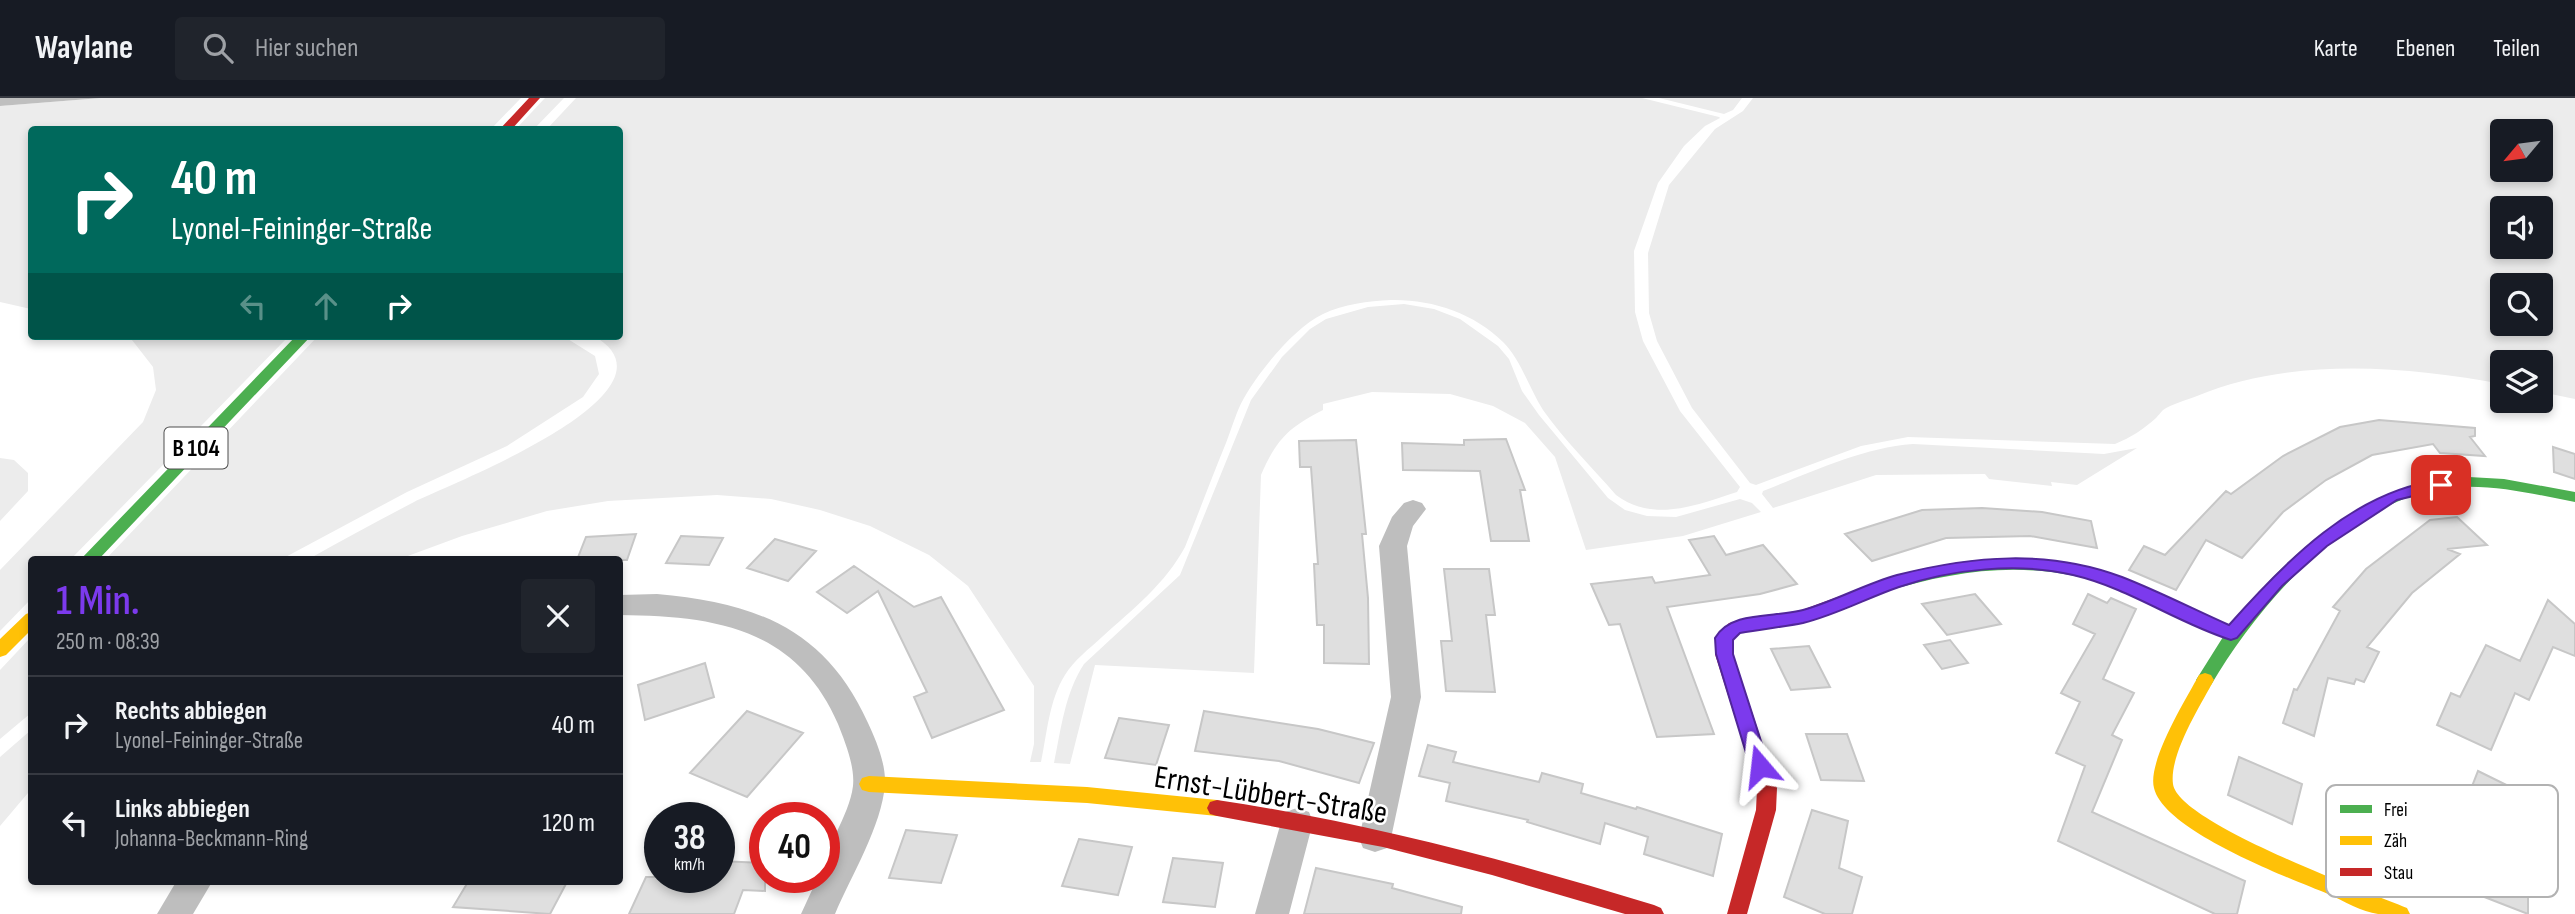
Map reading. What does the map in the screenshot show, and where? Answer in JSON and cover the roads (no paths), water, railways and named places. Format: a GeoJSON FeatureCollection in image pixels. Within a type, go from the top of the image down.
{"type":"FeatureCollection","features":[{"type":"Feature","properties":{"kind":"street"},"geometry":{"type":"LineString","coordinates":[[508,126],[535,98]]}},
{"type":"Feature","properties":{"kind":"street","name":"B 104"},"geometry":{"type":"LineString","coordinates":[[92,556],[300,340]]}},
{"type":"Feature","properties":{"kind":"street"},"geometry":{"type":"LineString","coordinates":[[2326,882],[2210,832],[2180,814],[2165,797],[2162,774],[2195,695],[2231,634],[2276,582],[2321,542],[2391,496],[2420,487],[2461,482],[2524,487],[2575,497]]}},
{"type":"Feature","properties":{"kind":"street"},"geometry":{"type":"LineString","coordinates":[[1375,838],[1406,697],[1394,546],[1401,523],[1413,509]]}},
{"type":"Feature","properties":{"kind":"street"},"geometry":{"type":"LineString","coordinates":[[1737,914],[1766,810],[1767,788],[1724,654],[1724,638],[1735,627],[1804,616],[1897,581],[1955,568],[2038,563],[2115,581],[2231,634]]}},
{"type":"Feature","properties":{"kind":"street"},"geometry":{"type":"LineString","coordinates":[[623,605],[651,603],[702,607],[750,620],[793,645],[825,674],[848,707],[864,756],[869,784],[818,914]]}},
{"type":"Feature","properties":{"kind":"street"},"geometry":{"type":"LineString","coordinates":[[0,650],[28,622]]}},
{"type":"Feature","properties":{"kind":"street","name":"Ernst-Lübbert-Straße"},"geometry":{"type":"LineString","coordinates":[[869,784],[1045,792],[1161,802],[1297,822],[1488,864],[1654,914]]}},
{"type":"Feature","properties":{"kind":"street"},"geometry":{"type":"LineString","coordinates":[[1272,914],[1297,822]]}},
{"type":"Feature","properties":{"kind":"street"},"geometry":{"type":"LineString","coordinates":[[174,914],[193,885]]}},
{"type":"Feature","properties":{"kind":"street"},"geometry":{"type":"LineString","coordinates":[[2361,897],[2400,914]]}}]}
